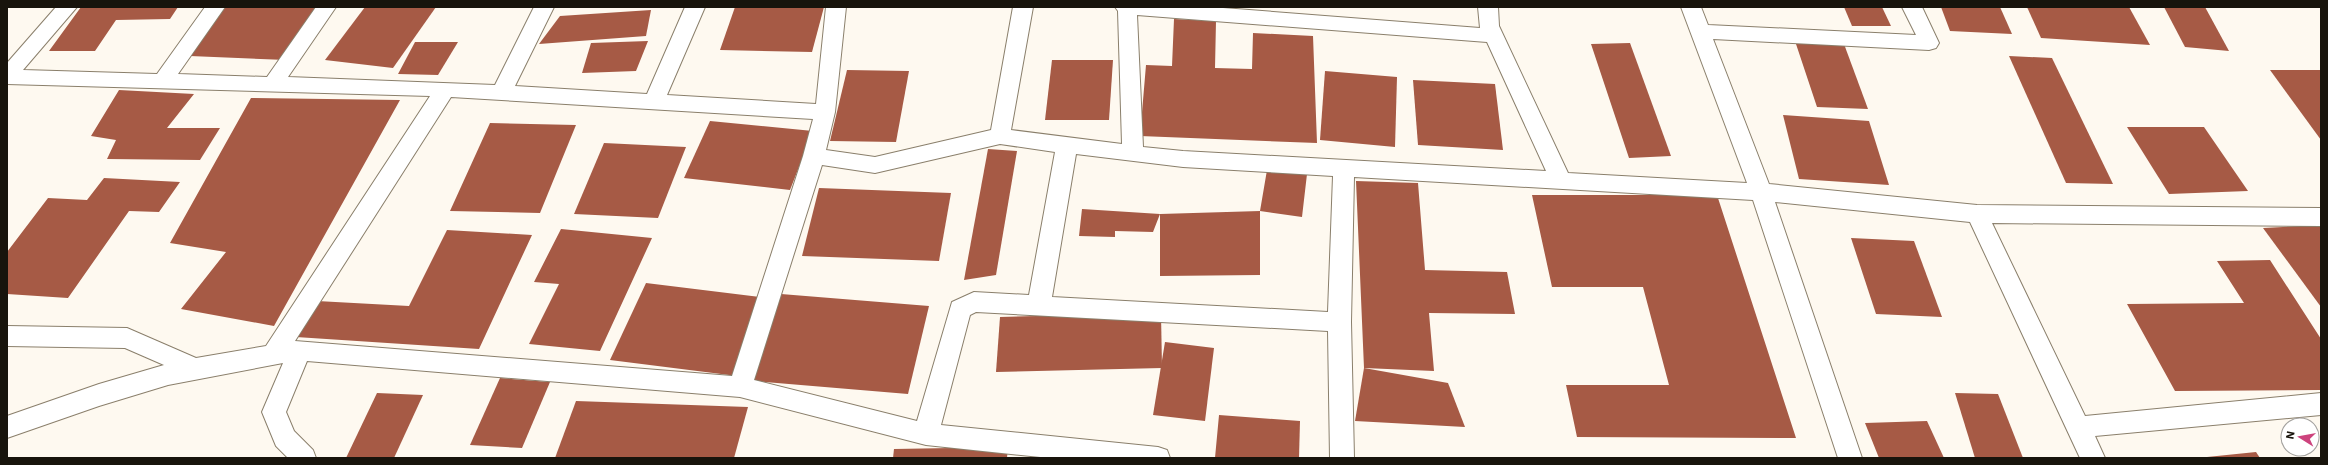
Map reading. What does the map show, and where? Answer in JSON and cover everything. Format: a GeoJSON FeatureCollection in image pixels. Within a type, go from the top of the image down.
{"type":"FeatureCollection","features":[{"type":"Feature","properties":{"kind":"street"},"geometry":{"type":"LineString","coordinates":[[7,76],[68,7]]}},
{"type":"Feature","properties":{"kind":"street"},"geometry":{"type":"LineString","coordinates":[[163,81],[215,7]]}},
{"type":"Feature","properties":{"kind":"street"},"geometry":{"type":"LineString","coordinates":[[273,84],[326,7]]}},
{"type":"Feature","properties":{"kind":"street"},"geometry":{"type":"LineString","coordinates":[[501,93],[544,7]]}},
{"type":"Feature","properties":{"kind":"street"},"geometry":{"type":"LineString","coordinates":[[653,103],[695,7]]}},
{"type":"Feature","properties":{"kind":"street"},"geometry":{"type":"LineString","coordinates":[[740,387],[814,156],[825,112],[836,7]]}},
{"type":"Feature","properties":{"kind":"street"},"geometry":{"type":"LineString","coordinates":[[1000,136],[1023,7]]}},
{"type":"Feature","properties":{"kind":"street"},"geometry":{"type":"LineString","coordinates":[[1133,154],[1126,7],[1493,36]]}},
{"type":"Feature","properties":{"kind":"street"},"geometry":{"type":"LineString","coordinates":[[1488,7],[1489,26],[1493,36],[1561,180]]}},
{"type":"Feature","properties":{"kind":"street"},"geometry":{"type":"LineString","coordinates":[[1692,7],[1761,192],[1850,458]]}},
{"type":"Feature","properties":{"kind":"street"},"geometry":{"type":"LineString","coordinates":[[1702,32],[1929,43],[1912,7]]}},
{"type":"Feature","properties":{"kind":"street"},"geometry":{"type":"LineString","coordinates":[[7,76],[444,89],[653,103],[825,112]]}},
{"type":"Feature","properties":{"kind":"street"},"geometry":{"type":"LineString","coordinates":[[273,355],[444,89]]}},
{"type":"Feature","properties":{"kind":"street"},"geometry":{"type":"LineString","coordinates":[[814,156],[875,165],[1000,136],[1133,154],[1344,168],[1761,192],[1977,214],[2321,217]]}},
{"type":"Feature","properties":{"kind":"street"},"geometry":{"type":"LineString","coordinates":[[1039,305],[1066,145]]}},
{"type":"Feature","properties":{"kind":"street"},"geometry":{"type":"LineString","coordinates":[[1342,458],[1339,322],[1344,168]]}},
{"type":"Feature","properties":{"kind":"street"},"geometry":{"type":"LineString","coordinates":[[1977,214],[2093,458]]}},
{"type":"Feature","properties":{"kind":"street"},"geometry":{"type":"LineString","coordinates":[[926,434],[960,309],[974,302],[1339,322]]}},
{"type":"Feature","properties":{"kind":"street"},"geometry":{"type":"LineString","coordinates":[[7,336],[127,338],[194,368]]}},
{"type":"Feature","properties":{"kind":"street"},"geometry":{"type":"LineString","coordinates":[[300,350],[274,412],[285,438],[304,458]]}},
{"type":"Feature","properties":{"kind":"street"},"geometry":{"type":"LineString","coordinates":[[7,427],[72,404],[194,368],[300,350],[740,387],[926,434],[1158,458]]}},
{"type":"Feature","properties":{"kind":"street"},"geometry":{"type":"LineString","coordinates":[[2079,427],[2321,404]]}},
{"type":"Feature","properties":{"kind":"building"},"geometry":{"type":"Polygon","coordinates":[[[81,7],[178,7],[170,19],[116,20],[95,51],[49,51],[81,7]]]}},
{"type":"Feature","properties":{"kind":"building"},"geometry":{"type":"Polygon","coordinates":[[[225,7],[320,7],[286,60],[190,56],[225,7]]]}},
{"type":"Feature","properties":{"kind":"building"},"geometry":{"type":"Polygon","coordinates":[[[365,7],[436,7],[393,68],[325,60],[365,7]]]}},
{"type":"Feature","properties":{"kind":"building"},"geometry":{"type":"Polygon","coordinates":[[[735,7],[824,7],[812,52],[720,50],[735,7]]]}},
{"type":"Feature","properties":{"kind":"building"},"geometry":{"type":"Polygon","coordinates":[[[1844,7],[1882,7],[1891,26],[1852,26],[1844,7]]]}},
{"type":"Feature","properties":{"kind":"building"},"geometry":{"type":"Polygon","coordinates":[[[1941,7],[2000,7],[2012,34],[1950,31],[1941,7]]]}},
{"type":"Feature","properties":{"kind":"building"},"geometry":{"type":"Polygon","coordinates":[[[2027,7],[2129,7],[2150,45],[2041,38],[2027,7]]]}},
{"type":"Feature","properties":{"kind":"building"},"geometry":{"type":"Polygon","coordinates":[[[2164,7],[2205,7],[2229,51],[2185,47],[2164,7]]]}},
{"type":"Feature","properties":{"kind":"building"},"geometry":{"type":"Polygon","coordinates":[[[651,10],[646,36],[539,44],[560,16],[651,10]]]}},
{"type":"Feature","properties":{"kind":"building"},"geometry":{"type":"Polygon","coordinates":[[[1174,19],[1216,21],[1215,68],[1252,69],[1253,33],[1313,36],[1317,143],[1140,136],[1146,65],[1172,66],[1174,19]]]}},
{"type":"Feature","properties":{"kind":"building"},"geometry":{"type":"Polygon","coordinates":[[[648,41],[636,71],[582,73],[591,43],[648,41]]]}},
{"type":"Feature","properties":{"kind":"building"},"geometry":{"type":"Polygon","coordinates":[[[1795,41],[1844,44],[1868,109],[1817,107],[1795,41]]]}},
{"type":"Feature","properties":{"kind":"building"},"geometry":{"type":"Polygon","coordinates":[[[415,42],[458,42],[438,75],[398,74],[415,42]]]}},
{"type":"Feature","properties":{"kind":"building"},"geometry":{"type":"Polygon","coordinates":[[[1630,43],[1671,156],[1629,158],[1591,44],[1630,43]]]}},
{"type":"Feature","properties":{"kind":"building"},"geometry":{"type":"Polygon","coordinates":[[[2009,56],[2052,58],[2113,184],[2066,183],[2009,56]]]}},
{"type":"Feature","properties":{"kind":"building"},"geometry":{"type":"Polygon","coordinates":[[[1052,60],[1113,60],[1109,120],[1045,120],[1052,60]]]}},
{"type":"Feature","properties":{"kind":"building"},"geometry":{"type":"Polygon","coordinates":[[[847,70],[909,71],[896,142],[830,141],[847,70]]]}},
{"type":"Feature","properties":{"kind":"building"},"geometry":{"type":"Polygon","coordinates":[[[2270,70],[2320,70],[2321,140],[2270,70]]]}},
{"type":"Feature","properties":{"kind":"building"},"geometry":{"type":"Polygon","coordinates":[[[1325,71],[1397,77],[1395,147],[1320,140],[1325,71]]]}},
{"type":"Feature","properties":{"kind":"building"},"geometry":{"type":"Polygon","coordinates":[[[1413,80],[1495,84],[1503,150],[1418,145],[1413,80]]]}},
{"type":"Feature","properties":{"kind":"building"},"geometry":{"type":"Polygon","coordinates":[[[119,90],[194,94],[167,128],[220,128],[200,160],[107,159],[116,140],[91,136],[119,90]]]}},
{"type":"Feature","properties":{"kind":"building"},"geometry":{"type":"Polygon","coordinates":[[[251,98],[400,100],[274,326],[181,309],[226,252],[170,243],[251,98]]]}},
{"type":"Feature","properties":{"kind":"building"},"geometry":{"type":"Polygon","coordinates":[[[1783,115],[1869,121],[1889,185],[1799,179],[1783,115]]]}},
{"type":"Feature","properties":{"kind":"building"},"geometry":{"type":"Polygon","coordinates":[[[710,121],[813,131],[790,190],[684,178],[710,121]]]}},
{"type":"Feature","properties":{"kind":"building"},"geometry":{"type":"Polygon","coordinates":[[[490,123],[576,125],[540,213],[450,211],[490,123]]]}},
{"type":"Feature","properties":{"kind":"building"},"geometry":{"type":"Polygon","coordinates":[[[2127,127],[2204,127],[2248,191],[2169,194],[2127,127]]]}},
{"type":"Feature","properties":{"kind":"building"},"geometry":{"type":"Polygon","coordinates":[[[604,143],[686,147],[658,218],[574,214],[604,143]]]}},
{"type":"Feature","properties":{"kind":"building"},"geometry":{"type":"Polygon","coordinates":[[[988,149],[1017,151],[996,275],[964,280],[988,149]]]}},
{"type":"Feature","properties":{"kind":"building"},"geometry":{"type":"Polygon","coordinates":[[[1267,170],[1307,174],[1302,217],[1260,211],[1267,170]]]}},
{"type":"Feature","properties":{"kind":"building"},"geometry":{"type":"Polygon","coordinates":[[[104,178],[180,182],[159,212],[129,211],[68,298],[7,294],[7,252],[48,198],[87,200],[104,178]]]}},
{"type":"Feature","properties":{"kind":"building"},"geometry":{"type":"Polygon","coordinates":[[[1356,181],[1418,183],[1425,270],[1507,272],[1515,314],[1429,313],[1434,371],[1364,368],[1356,181]]]}},
{"type":"Feature","properties":{"kind":"building"},"geometry":{"type":"Polygon","coordinates":[[[819,188],[951,193],[939,261],[802,256],[819,188]]]}},
{"type":"Feature","properties":{"kind":"building"},"geometry":{"type":"Polygon","coordinates":[[[1532,195],[1717,195],[1796,438],[1577,437],[1566,385],[1669,385],[1643,287],[1552,287],[1532,195]]]}},
{"type":"Feature","properties":{"kind":"building"},"geometry":{"type":"Polygon","coordinates":[[[1082,209],[1160,214],[1153,232],[1115,231],[1115,237],[1079,236],[1082,209]]]}},
{"type":"Feature","properties":{"kind":"building"},"geometry":{"type":"Polygon","coordinates":[[[1260,211],[1260,275],[1160,276],[1160,214],[1260,211]]]}},
{"type":"Feature","properties":{"kind":"building"},"geometry":{"type":"Polygon","coordinates":[[[2321,225],[2321,307],[2263,228],[2321,225]]]}},
{"type":"Feature","properties":{"kind":"building"},"geometry":{"type":"Polygon","coordinates":[[[561,229],[652,238],[600,351],[529,344],[559,284],[534,282],[561,229]]]}},
{"type":"Feature","properties":{"kind":"building"},"geometry":{"type":"Polygon","coordinates":[[[447,230],[532,235],[479,349],[296,337],[317,301],[409,306],[447,230]]]}},
{"type":"Feature","properties":{"kind":"building"},"geometry":{"type":"Polygon","coordinates":[[[1851,238],[1914,241],[1942,317],[1876,314],[1851,238]]]}},
{"type":"Feature","properties":{"kind":"building"},"geometry":{"type":"Polygon","coordinates":[[[2270,260],[2321,339],[2321,390],[2175,391],[2127,304],[2244,303],[2217,261],[2270,260]]]}},
{"type":"Feature","properties":{"kind":"building"},"geometry":{"type":"Polygon","coordinates":[[[646,283],[768,298],[737,376],[610,360],[646,283]]]}},
{"type":"Feature","properties":{"kind":"building"},"geometry":{"type":"Polygon","coordinates":[[[781,294],[929,306],[908,394],[753,381],[781,294]]]}},
{"type":"Feature","properties":{"kind":"building"},"geometry":{"type":"Polygon","coordinates":[[[1161,313],[1162,368],[996,372],[1000,317],[1161,313]]]}},
{"type":"Feature","properties":{"kind":"building"},"geometry":{"type":"Polygon","coordinates":[[[1165,342],[1214,348],[1205,421],[1153,415],[1165,342]]]}},
{"type":"Feature","properties":{"kind":"building"},"geometry":{"type":"Polygon","coordinates":[[[1364,368],[1448,383],[1465,427],[1355,421],[1364,368]]]}},
{"type":"Feature","properties":{"kind":"building"},"geometry":{"type":"Polygon","coordinates":[[[500,378],[550,382],[522,448],[470,445],[500,378]]]}},
{"type":"Feature","properties":{"kind":"building"},"geometry":{"type":"Polygon","coordinates":[[[377,393],[423,395],[394,458],[346,458],[377,393]]]}},
{"type":"Feature","properties":{"kind":"building"},"geometry":{"type":"Polygon","coordinates":[[[1955,393],[1998,394],[2023,458],[1975,458],[1955,393]]]}},
{"type":"Feature","properties":{"kind":"building"},"geometry":{"type":"Polygon","coordinates":[[[576,401],[748,407],[734,458],[555,458],[576,401]]]}},
{"type":"Feature","properties":{"kind":"building"},"geometry":{"type":"Polygon","coordinates":[[[1219,415],[1300,421],[1299,458],[1215,458],[1219,415]]]}},
{"type":"Feature","properties":{"kind":"building"},"geometry":{"type":"Polygon","coordinates":[[[1927,421],[1944,458],[1879,458],[1865,423],[1927,421]]]}},
{"type":"Feature","properties":{"kind":"building"},"geometry":{"type":"Polygon","coordinates":[[[1008,447],[1007,458],[893,458],[894,449],[1008,447]]]}},
{"type":"Feature","properties":{"kind":"building"},"geometry":{"type":"Polygon","coordinates":[[[2256,452],[2260,458],[2207,458],[2207,457],[2256,452]]]}}]}
